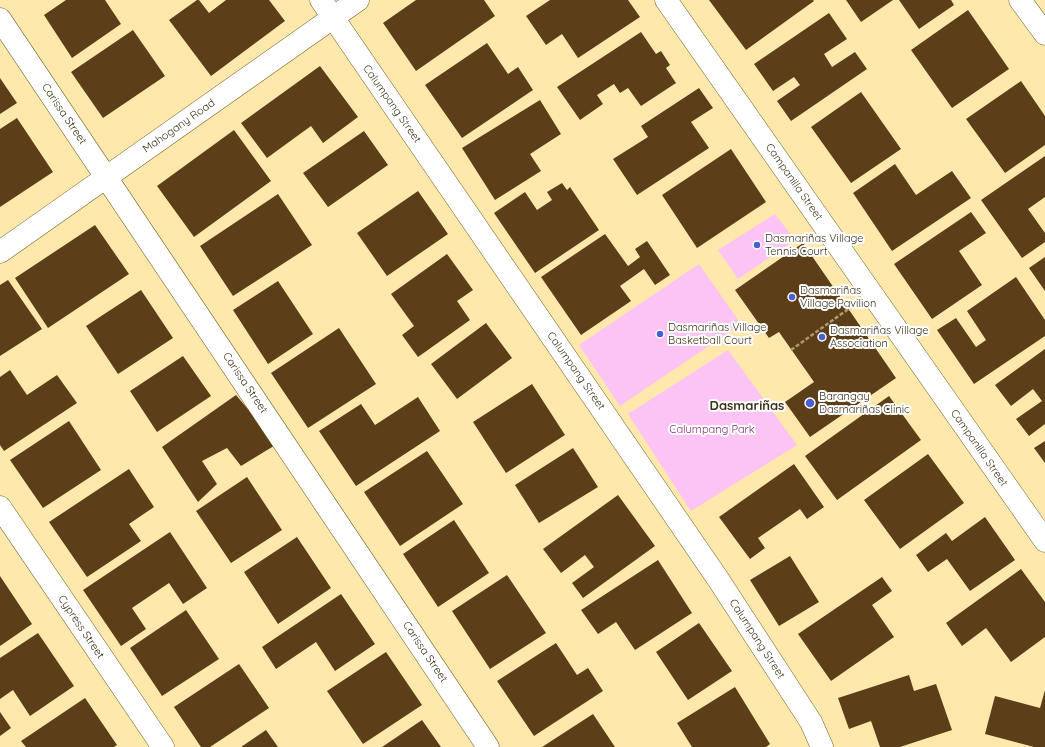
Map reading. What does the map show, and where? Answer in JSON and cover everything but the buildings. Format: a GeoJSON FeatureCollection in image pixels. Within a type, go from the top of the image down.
{"type":"FeatureCollection","features":[{"type":"Feature","properties":{"kind":"street","name":"Calumpang Street"},"geometry":{"type":"LineString","coordinates":[[321,0],[718,578],[811,722],[822,747]]}},
{"type":"Feature","properties":{"kind":"street","name":"Mahogany Road"},"geometry":{"type":"LineString","coordinates":[[0,252],[358,0]]}},
{"type":"Feature","properties":{"kind":"street","name":"Campanilla Street"},"geometry":{"type":"LineString","coordinates":[[666,0],[1045,541]]}},
{"type":"Feature","properties":{"kind":"street"},"geometry":{"type":"LineString","coordinates":[[1020,0],[1045,34]]}},
{"type":"Feature","properties":{"kind":"street","name":"Carissa Street"},"geometry":{"type":"LineString","coordinates":[[0,19],[488,747]]}},
{"type":"Feature","properties":{"kind":"street","name":"Cypress Street"},"geometry":{"type":"LineString","coordinates":[[0,507],[163,747]]}},
{"type":"Feature","properties":{"kind":"path"},"geometry":{"type":"LineString","coordinates":[[791,350],[871,293]]}},
{"type":"Feature","properties":{"kind":"green space","name":"Dasmariñas Village Tennis Court"},"geometry":{"type":"Polygon","coordinates":[[[775,214],[795,240],[738,279],[718,250],[775,214]]]}},
{"type":"Feature","properties":{"kind":"green space","name":"Dasmariñas Village Basketball Court"},"geometry":{"type":"Polygon","coordinates":[[[699,264],[741,324],[620,406],[579,345],[699,264]]]}},
{"type":"Feature","properties":{"kind":"green space","name":"Calumpang Park"},"geometry":{"type":"Polygon","coordinates":[[[728,350],[797,445],[691,511],[628,414],[728,350]]]}},
{"type":"Feature","properties":{"kind":"place","name":"Dasmariñas Village Tennis Court"},"geometry":{"type":"Point","coordinates":[757,245]}},
{"type":"Feature","properties":{"kind":"place","name":"Dasmariñas Village Pavilion"},"geometry":{"type":"Point","coordinates":[792,297]}},
{"type":"Feature","properties":{"kind":"place","name":"Dasmariñas Village Basketball Court"},"geometry":{"type":"Point","coordinates":[660,334]}},
{"type":"Feature","properties":{"kind":"place","name":"Dasmariñas Village Association"},"geometry":{"type":"Point","coordinates":[822,337]}},
{"type":"Feature","properties":{"kind":"place","name":"Barangay Dasmariñas Clinic"},"geometry":{"type":"Point","coordinates":[810,403]}},
{"type":"Feature","properties":{"kind":"district","name":"Dasmariñas"},"geometry":{"type":"Point","coordinates":[747,406]}}]}
